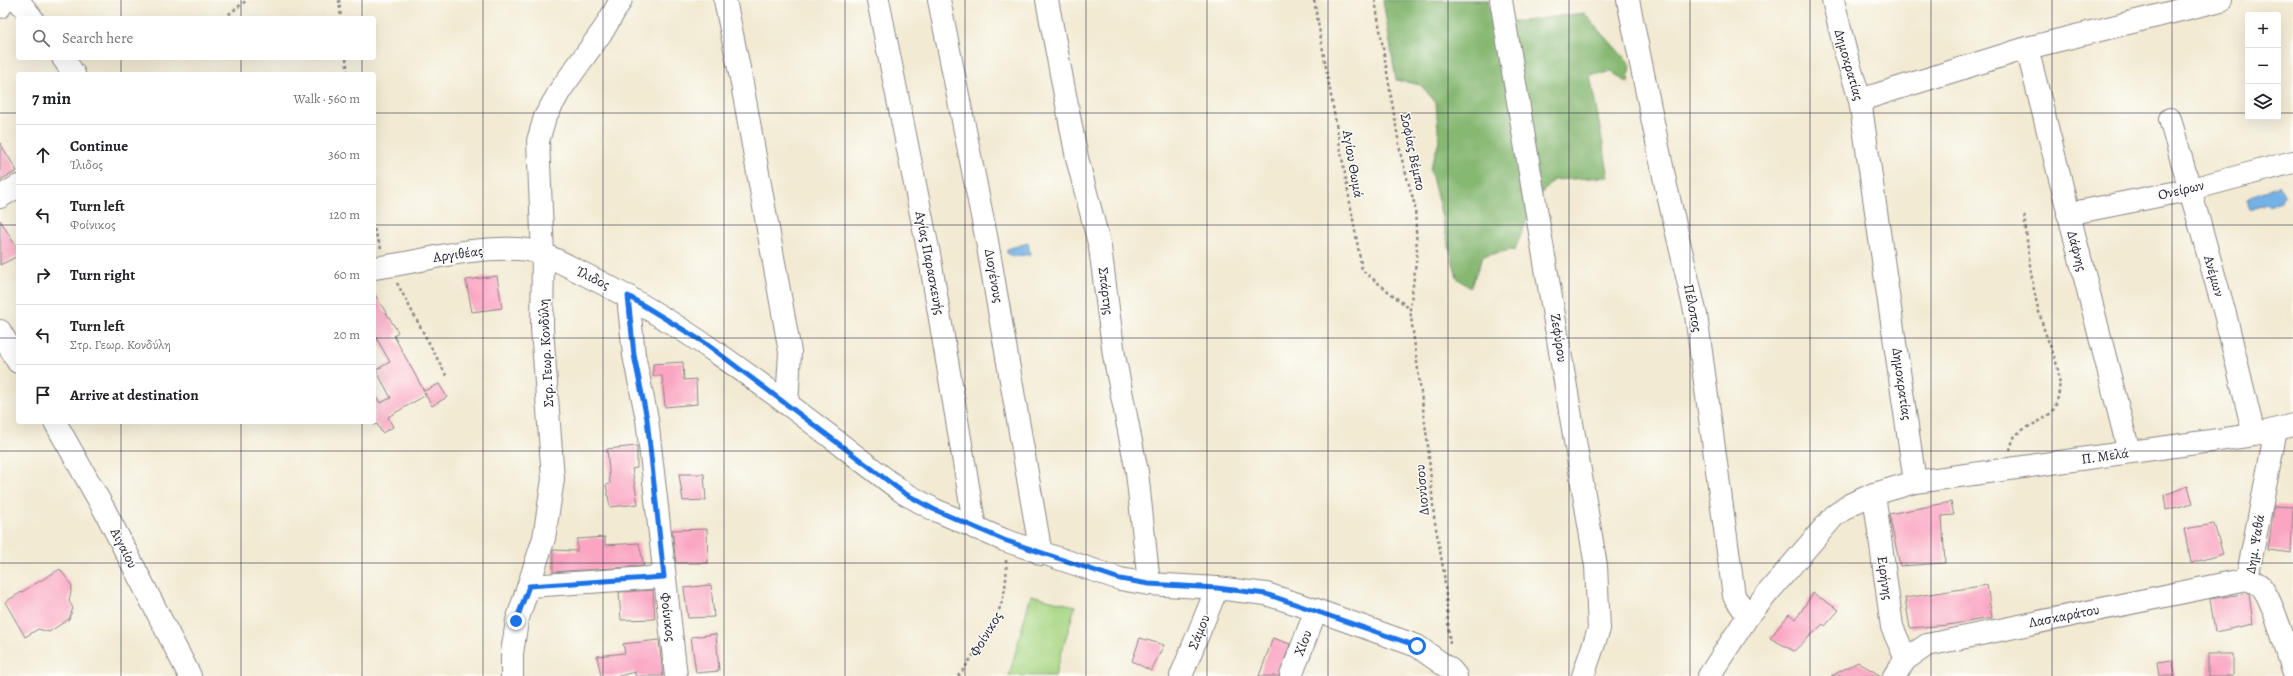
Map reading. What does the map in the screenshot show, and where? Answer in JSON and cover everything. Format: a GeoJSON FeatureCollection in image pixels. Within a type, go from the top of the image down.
{"type":"FeatureCollection","features":[{"type":"Feature","properties":{"kind":"street"},"geometry":{"type":"LineString","coordinates":[[0,7],[5,0]]}},
{"type":"Feature","properties":{"kind":"street"},"geometry":{"type":"LineString","coordinates":[[18,0],[30,16]]}},
{"type":"Feature","properties":{"kind":"street","name":"Στρ. Γεωρ. Κονδύλη"},"geometry":{"type":"LineString","coordinates":[[512,676],[512,652],[516,621],[544,538],[553,479],[549,396],[542,328],[543,254],[538,140],[545,117],[561,89],[604,29],[621,0]]}},
{"type":"Feature","properties":{"kind":"street"},"geometry":{"type":"LineString","coordinates":[[725,0],[744,94],[790,352],[787,404]]}},
{"type":"Feature","properties":{"kind":"street","name":"Αγίας Παρασκευής"},"geometry":{"type":"LineString","coordinates":[[878,0],[930,259],[975,528]]}},
{"type":"Feature","properties":{"kind":"street","name":"Διογένους"},"geometry":{"type":"LineString","coordinates":[[939,0],[988,241],[1041,554]]}},
{"type":"Feature","properties":{"kind":"street","name":"Σπάρτης"},"geometry":{"type":"LineString","coordinates":[[1048,0],[1077,158],[1100,248],[1114,355],[1137,472],[1149,584]]}},
{"type":"Feature","properties":{"kind":"street","name":"Ζεφύρου"},"geometry":{"type":"LineString","coordinates":[[1502,0],[1596,566],[1599,630],[1583,676]]}},
{"type":"Feature","properties":{"kind":"street","name":"Πέλοπος"},"geometry":{"type":"LineString","coordinates":[[1628,0],[1666,186],[1696,315],[1734,596],[1748,616]]}},
{"type":"Feature","properties":{"kind":"street","name":"Δημοκρατίας"},"geometry":{"type":"LineString","coordinates":[[1833,0],[1846,54],[1860,100],[1915,482]]}},
{"type":"Feature","properties":{"kind":"street"},"geometry":{"type":"LineString","coordinates":[[1860,100],[2027,48],[2221,0]]}},
{"type":"Feature","properties":{"kind":"street","name":"Δάφνης"},"geometry":{"type":"LineString","coordinates":[[2027,48],[2129,452]]}},
{"type":"Feature","properties":{"kind":"street"},"geometry":{"type":"LineString","coordinates":[[64,60],[73,72]]}},
{"type":"Feature","properties":{"kind":"street","name":"Ανέμων"},"geometry":{"type":"LineString","coordinates":[[2170,119],[2188,190],[2225,314],[2254,435]]}},
{"type":"Feature","properties":{"kind":"street","name":"Ονείρων"},"geometry":{"type":"LineString","coordinates":[[2068,214],[2188,190],[2293,162]]}},
{"type":"Feature","properties":{"kind":"street"},"geometry":{"type":"LineString","coordinates":[[0,197],[16,187]]}},
{"type":"Feature","properties":{"kind":"street","name":"Αργιθέας"},"geometry":{"type":"LineString","coordinates":[[381,267],[446,254],[485,250],[520,249],[543,254]]}},
{"type":"Feature","properties":{"kind":"street","name":"Ίλιδος"},"geometry":{"type":"LineString","coordinates":[[543,254],[628,296],[705,343],[904,493],[933,509],[975,528],[1041,554],[1120,579],[1149,584],[1217,588],[1266,594],[1417,646],[1453,673]]}},
{"type":"Feature","properties":{"kind":"street","name":"Φοίνικος"},"geometry":{"type":"LineString","coordinates":[[628,296],[634,355],[647,419],[676,676]]}},
{"type":"Feature","properties":{"kind":"street"},"geometry":{"type":"LineString","coordinates":[[0,331],[16,359]]}},
{"type":"Feature","properties":{"kind":"street","name":"Αιγαίου"},"geometry":{"type":"LineString","coordinates":[[55,424],[105,511],[190,676]]}},
{"type":"Feature","properties":{"kind":"street","name":"Π. Μελά"},"geometry":{"type":"LineString","coordinates":[[1915,482],[2254,435],[2284,427]]}},
{"type":"Feature","properties":{"kind":"street","name":"Δημ. Ψαθά"},"geometry":{"type":"LineString","coordinates":[[2284,427],[2247,579],[2259,584],[2265,592],[2276,617],[2293,671]]}},
{"type":"Feature","properties":{"kind":"street"},"geometry":{"type":"LineString","coordinates":[[1709,676],[1748,616],[1834,516],[1851,504],[1874,494],[1915,482]]}},
{"type":"Feature","properties":{"kind":"street","name":"Ειρήνης"},"geometry":{"type":"LineString","coordinates":[[1874,494],[1892,627],[1900,668]]}},
{"type":"Feature","properties":{"kind":"street"},"geometry":{"type":"LineString","coordinates":[[529,586],[664,577]]}},
{"type":"Feature","properties":{"kind":"street","name":"Λασκαράτου"},"geometry":{"type":"LineString","coordinates":[[1900,668],[1927,645],[1945,640],[2247,579]]}},
{"type":"Feature","properties":{"kind":"street","name":"Σάμου"},"geometry":{"type":"LineString","coordinates":[[1181,676],[1217,588]]}},
{"type":"Feature","properties":{"kind":"street","name":"Χίου"},"geometry":{"type":"LineString","coordinates":[[1291,676],[1316,610]]}},
{"type":"Feature","properties":{"kind":"path"},"geometry":{"type":"LineString","coordinates":[[227,16],[247,0]]}},
{"type":"Feature","properties":{"kind":"path"},"geometry":{"type":"LineString","coordinates":[[339,0],[341,16]]}},
{"type":"Feature","properties":{"kind":"path","name":"Αγίου Θωμά"},"geometry":{"type":"LineString","coordinates":[[1314,0],[1362,270],[1410,309]]}},
{"type":"Feature","properties":{"kind":"path","name":"Σοφίας Βέμπο"},"geometry":{"type":"LineString","coordinates":[[1375,0],[1401,156],[1415,206],[1417,254],[1410,309]]}},
{"type":"Feature","properties":{"kind":"path"},"geometry":{"type":"LineString","coordinates":[[346,60],[348,72]]}},
{"type":"Feature","properties":{"kind":"path"},"geometry":{"type":"LineString","coordinates":[[2011,469],[2010,449],[2016,436],[2037,423],[2054,409],[2060,390],[2058,369],[2052,347],[2041,320],[2024,213]]}},
{"type":"Feature","properties":{"kind":"path"},"geometry":{"type":"LineString","coordinates":[[381,267],[447,377]]}},
{"type":"Feature","properties":{"kind":"path","name":"Διονύσου"},"geometry":{"type":"LineString","coordinates":[[1410,309],[1428,446],[1434,517],[1445,581],[1453,673]]}},
{"type":"Feature","properties":{"kind":"path","name":"Φοίνικος"},"geometry":{"type":"LineString","coordinates":[[958,676],[990,632],[1003,604],[1007,574],[1004,540]]}},
{"type":"Feature","properties":{"kind":"green space"},"geometry":{"type":"Polygon","coordinates":[[[1383,0],[1488,0],[1492,22],[1523,21],[1584,13],[1630,64],[1628,83],[1612,72],[1590,75],[1609,177],[1553,180],[1535,201],[1515,249],[1483,256],[1470,288],[1457,278],[1430,169],[1439,142],[1436,103],[1421,85],[1396,80],[1383,0]]]}},
{"type":"Feature","properties":{"kind":"green space"},"geometry":{"type":"Polygon","coordinates":[[[1031,595],[1075,606],[1055,676],[1009,676],[1031,595]]]}},
{"type":"Feature","properties":{"kind":"water"},"geometry":{"type":"Polygon","coordinates":[[[2279,185],[2284,195],[2280,201],[2269,206],[2266,204],[2250,210],[2247,199],[2279,185]]]}},
{"type":"Feature","properties":{"kind":"water"},"geometry":{"type":"Polygon","coordinates":[[[1028,243],[1030,254],[1013,257],[1007,253],[1007,249],[1028,243]]]}},
{"type":"Feature","properties":{"kind":"building"},"geometry":{"type":"Polygon","coordinates":[[[0,143],[16,172],[0,180],[0,143]]]}},
{"type":"Feature","properties":{"kind":"building"},"geometry":{"type":"Polygon","coordinates":[[[0,220],[16,247],[16,257],[0,265],[0,220]]]}},
{"type":"Feature","properties":{"kind":"building"},"geometry":{"type":"Polygon","coordinates":[[[497,276],[502,308],[472,312],[466,280],[497,276]]]}},
{"type":"Feature","properties":{"kind":"building"},"geometry":{"type":"Polygon","coordinates":[[[376,296],[398,332],[394,336],[424,391],[439,384],[447,397],[432,406],[426,395],[388,417],[393,427],[382,433],[377,424],[374,425],[376,424],[376,396],[380,403],[391,398],[376,370],[390,362],[376,338],[376,296]]]}},
{"type":"Feature","properties":{"kind":"building"},"geometry":{"type":"Polygon","coordinates":[[[683,362],[684,380],[696,379],[697,404],[665,407],[662,376],[653,376],[653,364],[683,362]]]}},
{"type":"Feature","properties":{"kind":"building"},"geometry":{"type":"Polygon","coordinates":[[[637,446],[637,468],[632,469],[638,504],[610,507],[606,485],[610,484],[607,449],[637,446]]]}},
{"type":"Feature","properties":{"kind":"building"},"geometry":{"type":"Polygon","coordinates":[[[679,474],[704,474],[706,500],[683,501],[679,474]]]}},
{"type":"Feature","properties":{"kind":"building"},"geometry":{"type":"Polygon","coordinates":[[[2188,486],[2193,503],[2166,510],[2164,495],[2188,486]]]}},
{"type":"Feature","properties":{"kind":"building"},"geometry":{"type":"Polygon","coordinates":[[[1951,502],[1954,515],[1942,516],[1945,563],[1900,566],[1889,514],[1951,502]]]}},
{"type":"Feature","properties":{"kind":"building"},"geometry":{"type":"Polygon","coordinates":[[[2274,506],[2293,507],[2291,553],[2268,550],[2274,506]]]}},
{"type":"Feature","properties":{"kind":"building"},"geometry":{"type":"Polygon","coordinates":[[[2214,524],[2223,554],[2191,563],[2184,529],[2214,524]]]}},
{"type":"Feature","properties":{"kind":"building"},"geometry":{"type":"Polygon","coordinates":[[[707,529],[708,563],[676,563],[672,530],[707,529]]]}},
{"type":"Feature","properties":{"kind":"building"},"geometry":{"type":"Polygon","coordinates":[[[605,537],[605,545],[639,543],[644,566],[553,572],[553,550],[577,551],[577,539],[605,537]]]}},
{"type":"Feature","properties":{"kind":"building"},"geometry":{"type":"Polygon","coordinates":[[[60,569],[72,586],[69,601],[73,608],[69,619],[49,632],[38,629],[25,637],[5,602],[60,569]]]}},
{"type":"Feature","properties":{"kind":"building"},"geometry":{"type":"Polygon","coordinates":[[[711,585],[714,617],[688,618],[684,588],[711,585]]]}},
{"type":"Feature","properties":{"kind":"building"},"geometry":{"type":"Polygon","coordinates":[[[1987,585],[1992,618],[1947,625],[1910,628],[1905,598],[1987,585]]]}},
{"type":"Feature","properties":{"kind":"building"},"geometry":{"type":"Polygon","coordinates":[[[653,590],[655,619],[621,620],[619,592],[653,590]]]}},
{"type":"Feature","properties":{"kind":"building"},"geometry":{"type":"Polygon","coordinates":[[[1813,593],[1839,610],[1825,626],[1823,624],[1794,651],[1770,638],[1789,614],[1796,619],[1813,593]]]}},
{"type":"Feature","properties":{"kind":"building"},"geometry":{"type":"Polygon","coordinates":[[[2249,593],[2253,624],[2215,632],[2210,599],[2249,593]]]}},
{"type":"Feature","properties":{"kind":"building"},"geometry":{"type":"Polygon","coordinates":[[[716,634],[719,671],[696,673],[691,637],[716,634]]]}},
{"type":"Feature","properties":{"kind":"building"},"geometry":{"type":"Polygon","coordinates":[[[1140,638],[1164,645],[1151,671],[1132,661],[1140,638]]]}},
{"type":"Feature","properties":{"kind":"building"},"geometry":{"type":"Polygon","coordinates":[[[1273,638],[1290,644],[1279,676],[1259,676],[1273,638]]]}},
{"type":"Feature","properties":{"kind":"building"},"geometry":{"type":"Polygon","coordinates":[[[659,640],[663,676],[635,676],[635,672],[619,676],[601,676],[597,656],[625,653],[623,644],[659,640]]]}},
{"type":"Feature","properties":{"kind":"building"},"geometry":{"type":"Polygon","coordinates":[[[2208,654],[2233,654],[2233,676],[2208,676],[2208,654]]]}},
{"type":"Feature","properties":{"kind":"building"},"geometry":{"type":"Polygon","coordinates":[[[2173,660],[2175,676],[2159,676],[2157,662],[2173,660]]]}},
{"type":"Feature","properties":{"kind":"building"},"geometry":{"type":"Polygon","coordinates":[[[1858,662],[1881,676],[1831,676],[1858,662]]]}},
{"type":"Feature","properties":{"kind":"route"},"geometry":{"type":"LineString","coordinates":[[516,621],[529,586],[586,584],[664,577],[647,419],[634,355],[628,296],[705,343],[904,493],[933,509],[1004,540],[1041,554],[1120,579],[1149,584],[1217,588],[1266,594],[1417,646]]}}]}
